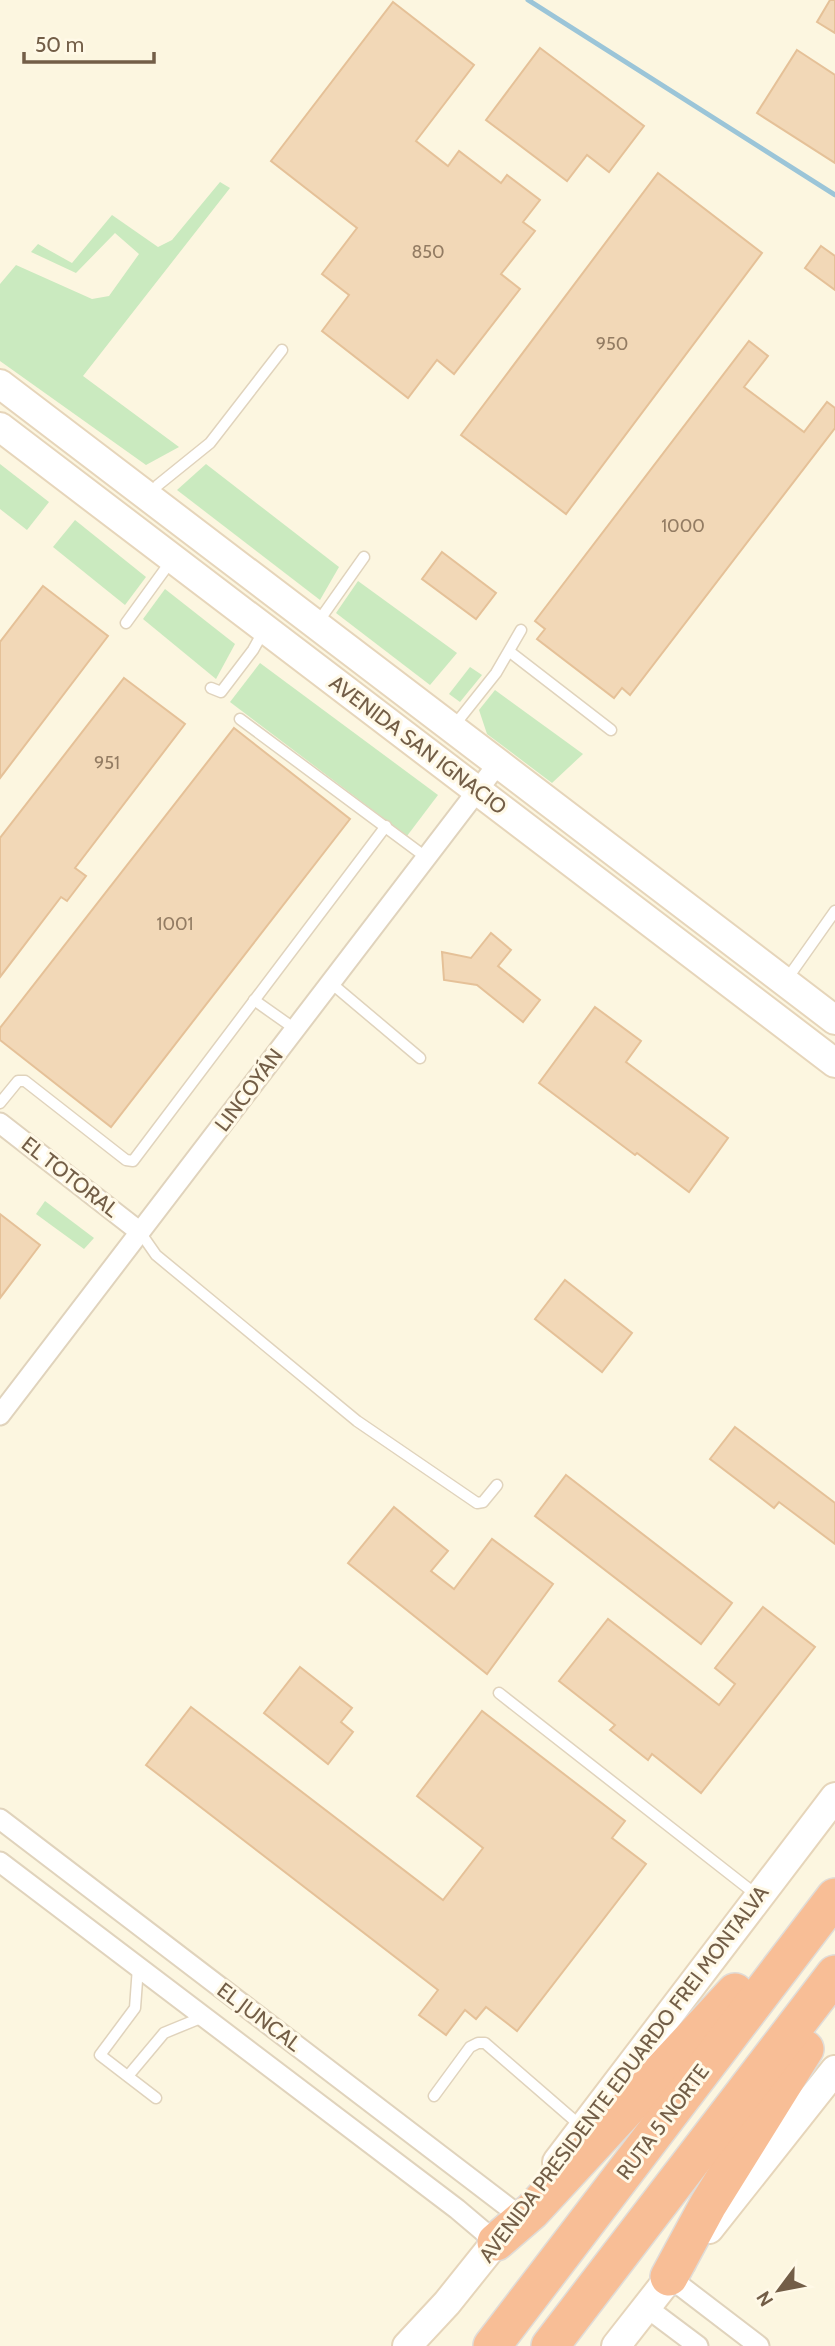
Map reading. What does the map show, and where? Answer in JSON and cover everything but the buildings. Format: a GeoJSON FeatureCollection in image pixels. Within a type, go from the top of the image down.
{"type":"FeatureCollection","features":[{"type":"Feature","properties":{"kind":"highway"},"geometry":{"type":"LineString","coordinates":[[507,2228],[532,2211],[835,1887]]}},
{"type":"Feature","properties":{"kind":"highway","name":"RUTA 5 NORTE"},"geometry":{"type":"LineString","coordinates":[[492,2346],[835,1897]]}},
{"type":"Feature","properties":{"kind":"highway"},"geometry":{"type":"LineString","coordinates":[[550,2346],[835,1974]]}},
{"type":"Feature","properties":{"kind":"highway"},"geometry":{"type":"LineString","coordinates":[[669,2277],[729,2169],[835,2002]]}},
{"type":"Feature","properties":{"kind":"main road","name":"AVENIDA SAN IGNACIO"},"geometry":{"type":"LineString","coordinates":[[0,384],[835,1020]]}},
{"type":"Feature","properties":{"kind":"main road","name":"AVENIDA SAN IGNACIO"},"geometry":{"type":"LineString","coordinates":[[0,427],[835,1063]]}},
{"type":"Feature","properties":{"kind":"main road"},"geometry":{"type":"LineString","coordinates":[[375,712],[385,709],[393,701],[397,687]]}},
{"type":"Feature","properties":{"kind":"main road"},"geometry":{"type":"LineString","coordinates":[[805,1041],[835,1085]]}},
{"type":"Feature","properties":{"kind":"main road","name":"AVENIDA PRESIDENTE EDUARDO FREI MONTALVA"},"geometry":{"type":"LineString","coordinates":[[407,2346],[447,2303],[507,2228],[835,1797]]}},
{"type":"Feature","properties":{"kind":"main road"},"geometry":{"type":"LineString","coordinates":[[616,2346],[835,2070]]}},
{"type":"Feature","properties":{"kind":"street","name":"LINCOYÁN"},"geometry":{"type":"LineString","coordinates":[[0,1415],[497,765]]}},
{"type":"Feature","properties":{"kind":"street","name":"EL TOTORAL"},"geometry":{"type":"LineString","coordinates":[[0,1123],[140,1232]]}},
{"type":"Feature","properties":{"kind":"street","name":"EL JUNCAL"},"geometry":{"type":"LineString","coordinates":[[0,1819],[392,2118],[507,2228]]}},
{"type":"Feature","properties":{"kind":"street","name":"EL JUNCAL"},"geometry":{"type":"LineString","coordinates":[[0,1862],[457,2209],[507,2228]]}},
{"type":"Feature","properties":{"kind":"street"},"geometry":{"type":"LineString","coordinates":[[372,2146],[392,2118]]}},
{"type":"Feature","properties":{"kind":"street"},"geometry":{"type":"LineString","coordinates":[[669,2277],[759,2346]]}},
{"type":"Feature","properties":{"kind":"street"},"geometry":{"type":"LineString","coordinates":[[646,2307],[698,2346]]}},
{"type":"Feature","properties":{"kind":"lane"},"geometry":{"type":"LineString","coordinates":[[148,497],[158,485],[210,443],[282,350]]}},
{"type":"Feature","properties":{"kind":"lane"},"geometry":{"type":"LineString","coordinates":[[316,625],[364,557]]}},
{"type":"Feature","properties":{"kind":"lane"},"geometry":{"type":"LineString","coordinates":[[126,623],[173,559]]}},
{"type":"Feature","properties":{"kind":"lane"},"geometry":{"type":"LineString","coordinates":[[211,688],[221,692],[253,650],[265,629]]}},
{"type":"Feature","properties":{"kind":"lane"},"geometry":{"type":"LineString","coordinates":[[451,729],[496,673],[521,630]]}},
{"type":"Feature","properties":{"kind":"lane"},"geometry":{"type":"LineString","coordinates":[[510,652],[611,730]]}},
{"type":"Feature","properties":{"kind":"lane"},"geometry":{"type":"LineString","coordinates":[[240,719],[427,858]]}},
{"type":"Feature","properties":{"kind":"lane"},"geometry":{"type":"LineString","coordinates":[[0,1104],[18,1081],[25,1080],[126,1160],[133,1161],[386,826]]}},
{"type":"Feature","properties":{"kind":"lane"},"geometry":{"type":"LineString","coordinates":[[784,982],[834,913]]}},
{"type":"Feature","properties":{"kind":"lane"},"geometry":{"type":"LineString","coordinates":[[331,983],[420,1058]]}},
{"type":"Feature","properties":{"kind":"lane"},"geometry":{"type":"LineString","coordinates":[[254,1000],[295,1029]]}},
{"type":"Feature","properties":{"kind":"lane"},"geometry":{"type":"LineString","coordinates":[[140,1232],[156,1255],[357,1421],[477,1503],[483,1502],[497,1485]]}},
{"type":"Feature","properties":{"kind":"lane"},"geometry":{"type":"LineString","coordinates":[[499,1693],[759,1897]]}},
{"type":"Feature","properties":{"kind":"lane"},"geometry":{"type":"LineString","coordinates":[[138,1968],[135,2008],[100,2055],[156,2098]]}},
{"type":"Feature","properties":{"kind":"lane"},"geometry":{"type":"LineString","coordinates":[[128,2076],[164,2033],[203,2017]]}},
{"type":"Feature","properties":{"kind":"lane"},"geometry":{"type":"LineString","coordinates":[[434,2096],[470,2047],[485,2043],[583,2128]]}},
{"type":"Feature","properties":{"kind":"green space"},"geometry":{"type":"Polygon","coordinates":[[[220,182],[230,188],[83,376],[179,447],[146,465],[0,361],[0,284],[16,265],[92,299],[109,296],[139,254],[115,233],[76,273],[31,252],[38,244],[72,263],[112,215],[158,247],[172,240],[220,182]]]}},
{"type":"Feature","properties":{"kind":"green space"},"geometry":{"type":"Polygon","coordinates":[[[0,464],[49,502],[27,530],[0,509],[0,464]]]}},
{"type":"Feature","properties":{"kind":"green space"},"geometry":{"type":"Polygon","coordinates":[[[206,464],[339,567],[320,600],[177,490],[206,464]]]}},
{"type":"Feature","properties":{"kind":"green space"},"geometry":{"type":"Polygon","coordinates":[[[75,520],[146,577],[125,605],[53,547],[75,520]]]}},
{"type":"Feature","properties":{"kind":"green space"},"geometry":{"type":"Polygon","coordinates":[[[358,581],[457,653],[430,685],[336,613],[358,581]]]}},
{"type":"Feature","properties":{"kind":"green space"},"geometry":{"type":"Polygon","coordinates":[[[165,589],[235,644],[216,679],[143,619],[165,589]]]}},
{"type":"Feature","properties":{"kind":"green space"},"geometry":{"type":"Polygon","coordinates":[[[260,663],[438,795],[407,836],[230,702],[260,663]]]}},
{"type":"Feature","properties":{"kind":"green space"},"geometry":{"type":"Polygon","coordinates":[[[470,667],[482,675],[460,702],[449,694],[470,667]]]}},
{"type":"Feature","properties":{"kind":"green space"},"geometry":{"type":"Polygon","coordinates":[[[495,690],[583,754],[552,783],[487,734],[479,710],[495,690]]]}},
{"type":"Feature","properties":{"kind":"green space"},"geometry":{"type":"Polygon","coordinates":[[[45,1201],[94,1238],[84,1249],[36,1214],[45,1201]]]}},
{"type":"Feature","properties":{"kind":"waterway"},"geometry":{"type":"LineString","coordinates":[[528,0],[835,195]]}}]}
